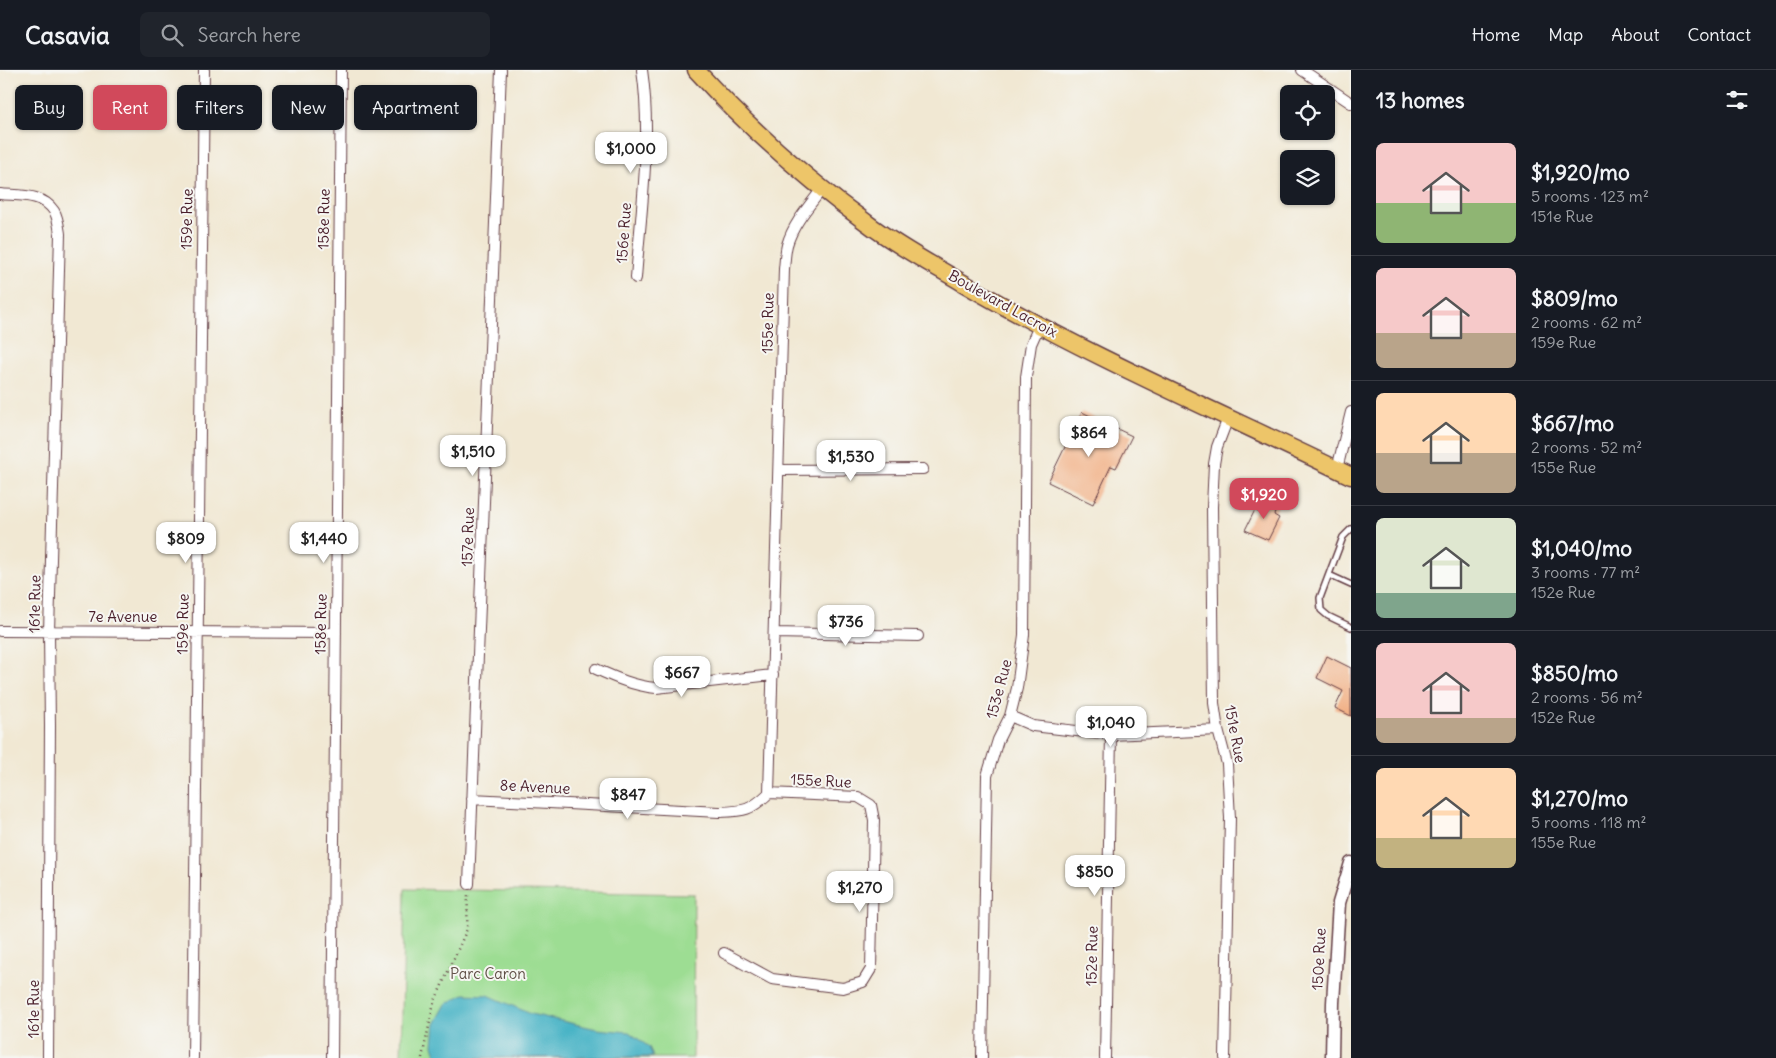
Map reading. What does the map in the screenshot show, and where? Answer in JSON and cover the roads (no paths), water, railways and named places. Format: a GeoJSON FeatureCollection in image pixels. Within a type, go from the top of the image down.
{"type":"FeatureCollection","features":[{"type":"Feature","properties":{"kind":"main road","name":"Boulevard Lacroix"},"geometry":{"type":"LineString","coordinates":[[696,70],[746,124],[822,188],[868,224],[918,256],[1039,326],[1344,473]]}},
{"type":"Feature","properties":{"kind":"street","name":"159e Rue"},"geometry":{"type":"LineString","coordinates":[[193,1058],[204,70]]}},
{"type":"Feature","properties":{"kind":"street","name":"158e Rue"},"geometry":{"type":"LineString","coordinates":[[332,1058],[341,70]]}},
{"type":"Feature","properties":{"kind":"street","name":"157e Rue"},"geometry":{"type":"LineString","coordinates":[[469,884],[501,70]]}},
{"type":"Feature","properties":{"kind":"street","name":"156e Rue"},"geometry":{"type":"LineString","coordinates":[[636,278],[647,126],[642,70]]}},
{"type":"Feature","properties":{"kind":"street"},"geometry":{"type":"LineString","coordinates":[[1302,70],[1351,103]]}},
{"type":"Feature","properties":{"kind":"street","name":"155e Rue"},"geometry":{"type":"LineString","coordinates":[[724,953],[772,979],[843,988],[862,982],[871,969],[874,820],[871,805],[858,798],[769,793],[774,675],[784,269],[787,246],[797,222],[822,188]]}},
{"type":"Feature","properties":{"kind":"street","name":"161e Rue"},"geometry":{"type":"LineString","coordinates":[[0,194],[31,196],[40,199],[55,212],[60,234],[49,632],[48,1058]]}},
{"type":"Feature","properties":{"kind":"street","name":"153e Rue"},"geometry":{"type":"LineString","coordinates":[[982,1058],[987,776],[998,740],[1010,716],[1019,678],[1024,635],[1026,377],[1032,344],[1039,326]]}},
{"type":"Feature","properties":{"kind":"street"},"geometry":{"type":"LineString","coordinates":[[1344,473],[1351,412]]}},
{"type":"Feature","properties":{"kind":"street","name":"151e Rue"},"geometry":{"type":"LineString","coordinates":[[1225,1058],[1230,818],[1227,764],[1218,730],[1214,703],[1212,507],[1214,464],[1217,447],[1228,418]]}},
{"type":"Feature","properties":{"kind":"street"},"geometry":{"type":"LineString","coordinates":[[779,470],[924,469]]}},
{"type":"Feature","properties":{"kind":"street","name":"7e Avenue"},"geometry":{"type":"LineString","coordinates":[[0,631],[336,633]]}},
{"type":"Feature","properties":{"kind":"street"},"geometry":{"type":"LineString","coordinates":[[775,633],[918,636]]}},
{"type":"Feature","properties":{"kind":"street"},"geometry":{"type":"LineString","coordinates":[[596,669],[628,683],[656,688],[774,675]]}},
{"type":"Feature","properties":{"kind":"street"},"geometry":{"type":"LineString","coordinates":[[1010,716],[1033,726],[1111,736],[1218,730]]}},
{"type":"Feature","properties":{"kind":"street","name":"152e Rue"},"geometry":{"type":"LineString","coordinates":[[1105,1058],[1111,736]]}},
{"type":"Feature","properties":{"kind":"street","name":"8e Avenue"},"geometry":{"type":"LineString","coordinates":[[472,799],[719,812],[741,811],[751,808],[769,793]]}},
{"type":"Feature","properties":{"kind":"street","name":"150e Rue"},"geometry":{"type":"LineString","coordinates":[[1332,1058],[1339,903],[1351,863]]}},
{"type":"Feature","properties":{"kind":"lane"},"geometry":{"type":"LineString","coordinates":[[1351,529],[1343,537],[1320,598],[1321,610],[1328,616],[1351,627]]}},
{"type":"Feature","properties":{"kind":"lane"},"geometry":{"type":"LineString","coordinates":[[1329,575],[1351,585]]}},
{"type":"Feature","properties":{"kind":"water"},"geometry":{"type":"Polygon","coordinates":[[[464,994],[488,995],[531,1014],[597,1029],[629,1032],[649,1047],[653,1057],[437,1058],[433,1045],[435,1024],[446,1004],[464,994]]]}},
{"type":"Feature","properties":{"kind":"park label","name":"Parc Caron"},"geometry":{"type":"Point","coordinates":[488,974]}}]}
